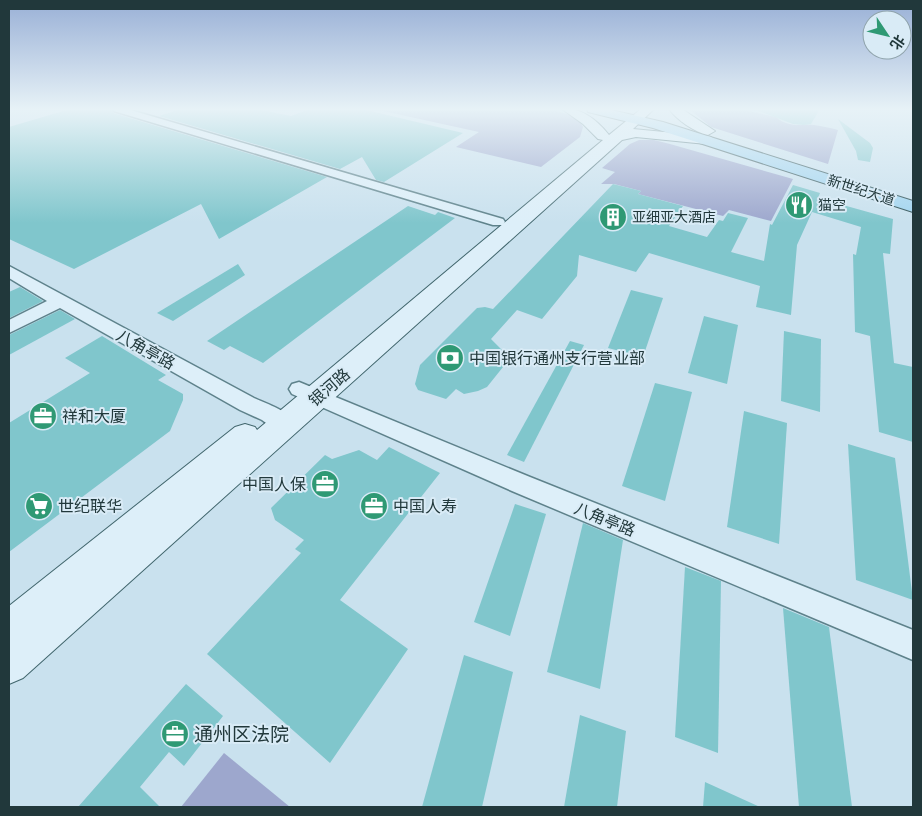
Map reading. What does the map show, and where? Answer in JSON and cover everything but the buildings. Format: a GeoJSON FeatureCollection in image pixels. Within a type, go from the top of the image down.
{"type":"FeatureCollection","features":[{"type":"Feature","properties":{"kind":"main road","name":"银河路"},"geometry":{"type":"LineString","coordinates":[[9,664],[498,222],[592,147]]}},
{"type":"Feature","properties":{"kind":"main road","name":"银河路"},"geometry":{"type":"LineString","coordinates":[[308,393],[595,147]]}},
{"type":"Feature","properties":{"kind":"main road","name":"新世纪大道"},"geometry":{"type":"LineString","coordinates":[[739,147],[913,207]]}},
{"type":"Feature","properties":{"kind":"main road","name":"新世纪大道"},"geometry":{"type":"LineString","coordinates":[[744,147],[913,198]]}},
{"type":"Feature","properties":{"kind":"main road","name":"银河路"},"geometry":{"type":"LineString","coordinates":[[9,630],[278,420]]}},
{"type":"Feature","properties":{"kind":"street"},"geometry":{"type":"LineString","coordinates":[[248,147],[498,222]]}},
{"type":"Feature","properties":{"kind":"street","name":"八角亭路"},"geometry":{"type":"LineString","coordinates":[[9,271],[238,400],[278,420]]}},
{"type":"Feature","properties":{"kind":"street"},"geometry":{"type":"LineString","coordinates":[[9,327],[60,301]]}},
{"type":"Feature","properties":{"kind":"street","name":"八角亭路"},"geometry":{"type":"LineString","coordinates":[[308,393],[521,484],[913,645]]}},
{"type":"Feature","properties":{"kind":"shaded area"},"geometry":{"type":"Polygon","coordinates":[[[456,147],[567,147],[541,167],[456,147]]]}},
{"type":"Feature","properties":{"kind":"shaded area"},"geometry":{"type":"Polygon","coordinates":[[[626,147],[681,147],[793,179],[771,221],[729,210],[723,216],[638,194],[641,191],[614,184],[601,184],[615,172],[602,168],[626,147]]]}},
{"type":"Feature","properties":{"kind":"shaded area"},"geometry":{"type":"Polygon","coordinates":[[[774,147],[833,147],[828,164],[774,147]]]}},
{"type":"Feature","properties":{"kind":"shaded area"},"geometry":{"type":"Polygon","coordinates":[[[224,753],[290,807],[181,807],[224,753]]]}},
{"type":"Feature","properties":{"kind":"place","name":"猫空"},"geometry":{"type":"Point","coordinates":[799,205]}},
{"type":"Feature","properties":{"kind":"place","name":"亚细亚大酒店"},"geometry":{"type":"Point","coordinates":[613,217]}},
{"type":"Feature","properties":{"kind":"place","name":"中国银行通州支行营业部"},"geometry":{"type":"Point","coordinates":[450,358]}},
{"type":"Feature","properties":{"kind":"place","name":"祥和大厦"},"geometry":{"type":"Point","coordinates":[43,416]}},
{"type":"Feature","properties":{"kind":"place","name":"中国人保"},"geometry":{"type":"Point","coordinates":[325,484]}},
{"type":"Feature","properties":{"kind":"place","name":"世纪联华"},"geometry":{"type":"Point","coordinates":[39,506]}},
{"type":"Feature","properties":{"kind":"place","name":"中国人寿"},"geometry":{"type":"Point","coordinates":[374,506]}},
{"type":"Feature","properties":{"kind":"place","name":"通州区法院"},"geometry":{"type":"Point","coordinates":[175,734]}}]}
